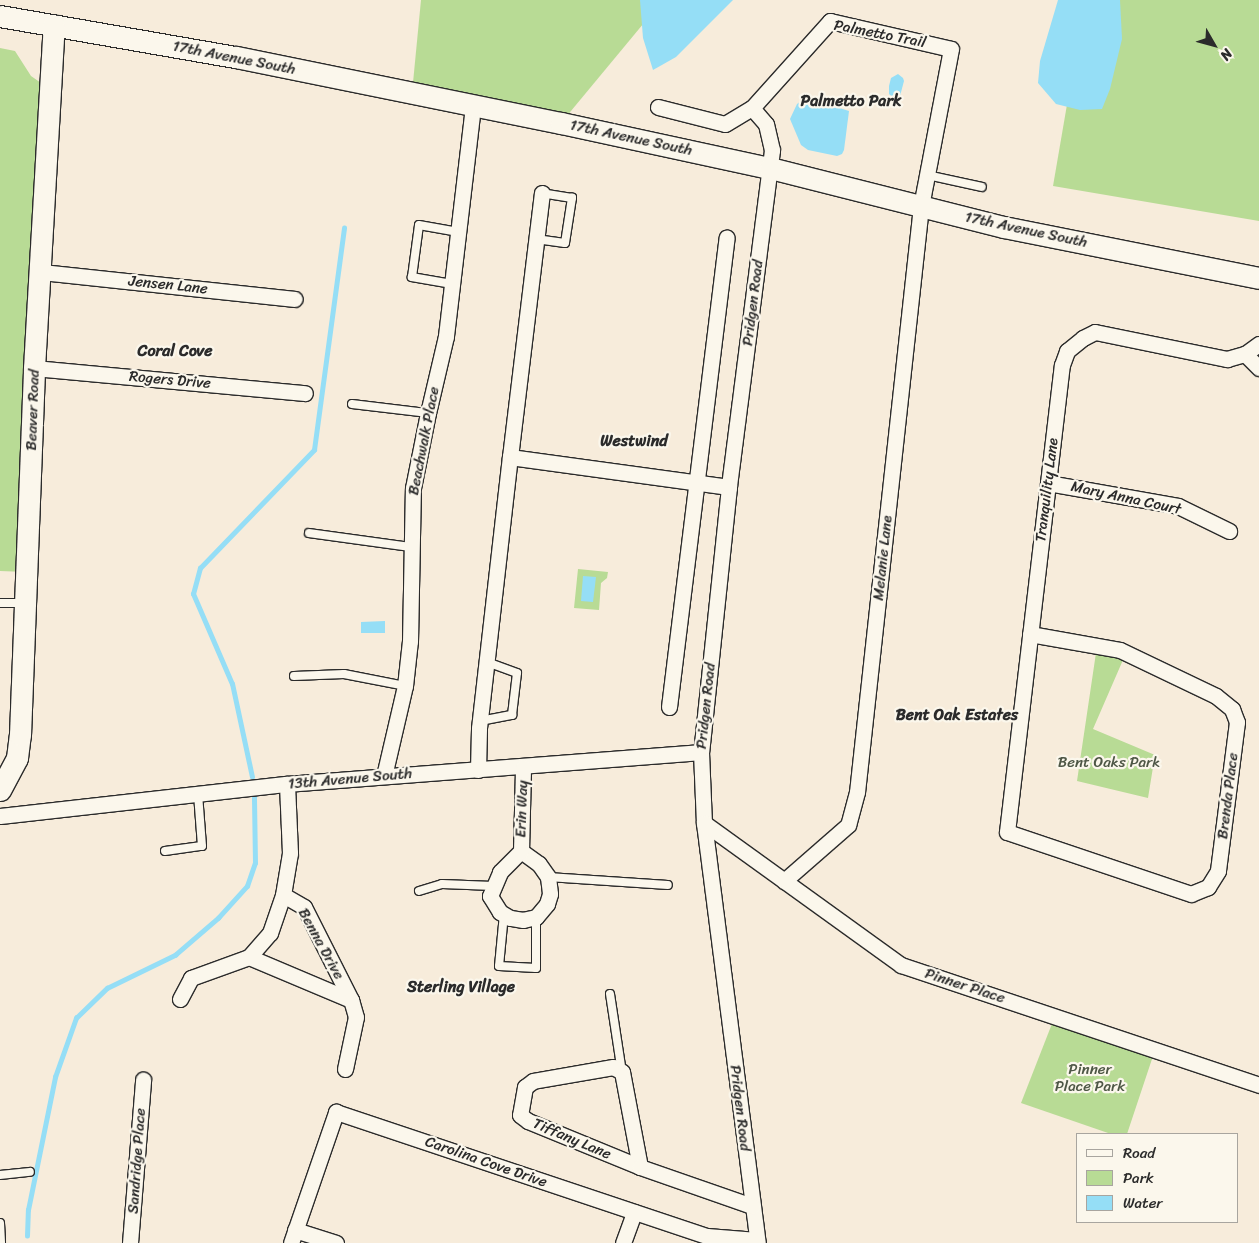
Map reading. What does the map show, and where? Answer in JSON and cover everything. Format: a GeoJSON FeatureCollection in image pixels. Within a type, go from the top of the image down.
{"type":"FeatureCollection","features":[{"type":"Feature","properties":{"kind":"street","name":"17th Avenue South"},"geometry":{"type":"LineString","coordinates":[[0,16],[236,57],[473,106],[770,168],[1004,227],[1259,278]]}},
{"type":"Feature","properties":{"kind":"street","name":"Palmetto Trail"},"geometry":{"type":"LineString","coordinates":[[752,108],[830,21],[951,49],[921,206]]}},
{"type":"Feature","properties":{"kind":"street","name":"Beaver Road"},"geometry":{"type":"LineString","coordinates":[[0,790],[17,758],[34,368],[42,272],[54,26]]}},
{"type":"Feature","properties":{"kind":"street","name":"Beachwalk Place"},"geometry":{"type":"LineString","coordinates":[[384,776],[405,686],[410,641],[410,546],[413,488],[446,336],[473,106]]}},
{"type":"Feature","properties":{"kind":"street"},"geometry":{"type":"LineString","coordinates":[[658,107],[725,124],[752,108],[766,124],[772,150],[770,168]]}},
{"type":"Feature","properties":{"kind":"street","name":"Pridgen Road"},"geometry":{"type":"LineString","coordinates":[[758,1242],[704,823],[701,752],[729,487],[770,168]]}},
{"type":"Feature","properties":{"kind":"street"},"geometry":{"type":"LineString","coordinates":[[478,770],[480,721],[486,662],[542,193]]}},
{"type":"Feature","properties":{"kind":"street","name":"Melanie Lane"},"geometry":{"type":"LineString","coordinates":[[784,881],[848,825],[857,792],[921,206]]}},
{"type":"Feature","properties":{"kind":"street"},"geometry":{"type":"LineString","coordinates":[[670,707],[727,238]]}},
{"type":"Feature","properties":{"kind":"street","name":"Jensen Lane"},"geometry":{"type":"LineString","coordinates":[[42,272],[295,299]]}},
{"type":"Feature","properties":{"kind":"street","name":"Tranquility Lane"},"geometry":{"type":"LineString","coordinates":[[1007,832],[1062,365],[1068,351],[1083,338],[1095,332],[1227,359],[1245,354],[1259,344]]}},
{"type":"Feature","properties":{"kind":"street"},"geometry":{"type":"LineString","coordinates":[[1245,354],[1259,368]]}},
{"type":"Feature","properties":{"kind":"street","name":"Rogers Drive"},"geometry":{"type":"LineString","coordinates":[[34,368],[305,393]]}},
{"type":"Feature","properties":{"kind":"street"},"geometry":{"type":"LineString","coordinates":[[510,457],[729,487]]}},
{"type":"Feature","properties":{"kind":"street","name":"Mary Anna Court"},"geometry":{"type":"LineString","coordinates":[[1048,482],[1178,506],[1229,531]]}},
{"type":"Feature","properties":{"kind":"street","name":"Brenda Place"},"geometry":{"type":"LineString","coordinates":[[1007,832],[1191,894],[1213,893],[1218,871],[1237,722],[1232,709],[1216,696],[1120,650],[1030,634]]}},
{"type":"Feature","properties":{"kind":"street","name":"13th Avenue South"},"geometry":{"type":"LineString","coordinates":[[0,816],[287,784],[701,752]]}},
{"type":"Feature","properties":{"kind":"street","name":"Erin Way"},"geometry":{"type":"LineString","coordinates":[[493,886],[500,872],[520,851],[523,767]]}},
{"type":"Feature","properties":{"kind":"street","name":"Benna Drive"},"geometry":{"type":"LineString","coordinates":[[180,999],[191,978],[249,957],[270,933],[283,895],[290,853],[287,784]]}},
{"type":"Feature","properties":{"kind":"street","name":"Pinner Place"},"geometry":{"type":"LineString","coordinates":[[704,823],[901,965],[1259,1085]]}},
{"type":"Feature","properties":{"kind":"street","name":"Erin Way"},"geometry":{"type":"LineString","coordinates":[[520,851],[539,864],[548,877]]}},
{"type":"Feature","properties":{"kind":"street"},"geometry":{"type":"LineString","coordinates":[[493,886],[490,896],[500,912],[510,918],[523,920],[536,917],[547,904],[550,894],[548,877]]}},
{"type":"Feature","properties":{"kind":"street","name":"Benna Drive"},"geometry":{"type":"LineString","coordinates":[[283,895],[304,907],[351,1000],[356,1017],[345,1069]]}},
{"type":"Feature","properties":{"kind":"street","name":"Benna Drive"},"geometry":{"type":"LineString","coordinates":[[249,957],[351,1000]]}},
{"type":"Feature","properties":{"kind":"street","name":"Tiffany Lane"},"geometry":{"type":"LineString","coordinates":[[640,1167],[622,1072],[613,1067],[534,1081],[525,1087],[520,1115],[528,1121],[640,1167],[752,1206]]}},
{"type":"Feature","properties":{"kind":"street","name":"Sandridge Place"},"geometry":{"type":"LineString","coordinates":[[130,1243],[143,1080]]}},
{"type":"Feature","properties":{"kind":"street","name":"Carolina Cove Drive"},"geometry":{"type":"LineString","coordinates":[[293,1236],[336,1112],[707,1236],[758,1242]]}},
{"type":"Feature","properties":{"kind":"street"},"geometry":{"type":"LineString","coordinates":[[623,1243],[634,1212]]}},
{"type":"Feature","properties":{"kind":"street"},"geometry":{"type":"LineString","coordinates":[[293,1236],[336,1243]]}},
{"type":"Feature","properties":{"kind":"lane"},"geometry":{"type":"LineString","coordinates":[[927,175],[982,187]]}},
{"type":"Feature","properties":{"kind":"lane"},"geometry":{"type":"LineString","coordinates":[[536,239],[565,243],[572,198],[542,193]]}},
{"type":"Feature","properties":{"kind":"lane"},"geometry":{"type":"LineString","coordinates":[[452,284],[412,277],[419,225],[458,232]]}},
{"type":"Feature","properties":{"kind":"lane"},"geometry":{"type":"LineString","coordinates":[[352,404],[428,413]]}},
{"type":"Feature","properties":{"kind":"lane"},"geometry":{"type":"LineString","coordinates":[[309,533],[410,546]]}},
{"type":"Feature","properties":{"kind":"lane"},"geometry":{"type":"LineString","coordinates":[[0,603],[25,603]]}},
{"type":"Feature","properties":{"kind":"lane"},"geometry":{"type":"LineString","coordinates":[[480,721],[512,716],[517,673],[486,662]]}},
{"type":"Feature","properties":{"kind":"lane"},"geometry":{"type":"LineString","coordinates":[[294,676],[344,674],[405,686]]}},
{"type":"Feature","properties":{"kind":"lane"},"geometry":{"type":"LineString","coordinates":[[165,851],[202,846],[198,794]]}},
{"type":"Feature","properties":{"kind":"lane"},"geometry":{"type":"LineString","coordinates":[[548,877],[668,885]]}},
{"type":"Feature","properties":{"kind":"lane"},"geometry":{"type":"LineString","coordinates":[[419,891],[442,884],[493,886]]}},
{"type":"Feature","properties":{"kind":"lane"},"geometry":{"type":"LineString","coordinates":[[504,914],[499,966],[536,968],[536,917]]}},
{"type":"Feature","properties":{"kind":"lane"},"geometry":{"type":"LineString","coordinates":[[610,994],[622,1072]]}},
{"type":"Feature","properties":{"kind":"lane"},"geometry":{"type":"LineString","coordinates":[[0,1175],[30,1172]]}},
{"type":"Feature","properties":{"kind":"lane"},"geometry":{"type":"LineString","coordinates":[[0,1223],[1,1243]]}},
{"type":"Feature","properties":{"kind":"green space"},"geometry":{"type":"Polygon","coordinates":[[[421,0],[663,0],[561,123],[412,93],[421,0]]]}},
{"type":"Feature","properties":{"kind":"green space"},"geometry":{"type":"Polygon","coordinates":[[[1085,0],[1259,0],[1259,221],[1053,186],[1085,0]]]}},
{"type":"Feature","properties":{"kind":"green space"},"geometry":{"type":"Polygon","coordinates":[[[0,48],[15,51],[31,76],[51,90],[26,572],[0,571],[0,48]]]}},
{"type":"Feature","properties":{"kind":"green space"},"geometry":{"type":"Polygon","coordinates":[[[578,569],[608,572],[607,578],[601,583],[599,610],[574,608],[578,569]]]}},
{"type":"Feature","properties":{"kind":"green space","name":"Bent Oaks Park"},"geometry":{"type":"Polygon","coordinates":[[[1097,646],[1126,653],[1093,729],[1155,755],[1148,798],[1077,781],[1097,646]]]}},
{"type":"Feature","properties":{"kind":"green space","name":"Pinner Place Park"},"geometry":{"type":"Polygon","coordinates":[[[1055,1016],[1155,1050],[1127,1133],[1108,1133],[1021,1103],[1055,1016]]]}},
{"type":"Feature","properties":{"kind":"water"},"geometry":{"type":"Polygon","coordinates":[[[640,0],[733,0],[676,57],[653,70],[643,38],[640,0]]]}},
{"type":"Feature","properties":{"kind":"water"},"geometry":{"type":"Polygon","coordinates":[[[1058,0],[1120,0],[1122,39],[1110,89],[1102,109],[1080,110],[1056,104],[1038,83],[1040,61],[1058,0]]]}},
{"type":"Feature","properties":{"kind":"water"},"geometry":{"type":"Polygon","coordinates":[[[898,74],[904,81],[900,96],[895,99],[889,94],[889,86],[891,78],[898,74]]]}},
{"type":"Feature","properties":{"kind":"water"},"geometry":{"type":"Polygon","coordinates":[[[804,99],[814,100],[849,111],[842,154],[837,156],[808,150],[801,145],[790,119],[797,104],[804,99]]]}},
{"type":"Feature","properties":{"kind":"water"},"geometry":{"type":"Polygon","coordinates":[[[583,576],[596,577],[593,602],[581,601],[583,576]]]}},
{"type":"Feature","properties":{"kind":"water"},"geometry":{"type":"Polygon","coordinates":[[[385,621],[385,633],[361,633],[361,622],[385,621]]]}},
{"type":"Feature","properties":{"kind":"waterway"},"geometry":{"type":"LineString","coordinates":[[252,777],[232,684],[193,594],[200,568],[314,450],[344,228]]}},
{"type":"Feature","properties":{"kind":"waterway"},"geometry":{"type":"LineString","coordinates":[[27,1236],[28,1210],[55,1077],[76,1018],[107,988],[175,955],[218,918],[247,886],[255,863],[254,796]]}},
{"type":"Feature","properties":{"kind":"district","name":"Palmetto Park"},"geometry":{"type":"Point","coordinates":[851,101]}},
{"type":"Feature","properties":{"kind":"district","name":"Coral Cove"},"geometry":{"type":"Point","coordinates":[175,351]}},
{"type":"Feature","properties":{"kind":"district","name":"Westwind"},"geometry":{"type":"Point","coordinates":[634,441]}},
{"type":"Feature","properties":{"kind":"district","name":"Bent Oak Estates"},"geometry":{"type":"Point","coordinates":[957,715]}},
{"type":"Feature","properties":{"kind":"district","name":"Sterling Village"},"geometry":{"type":"Point","coordinates":[461,987]}}]}
